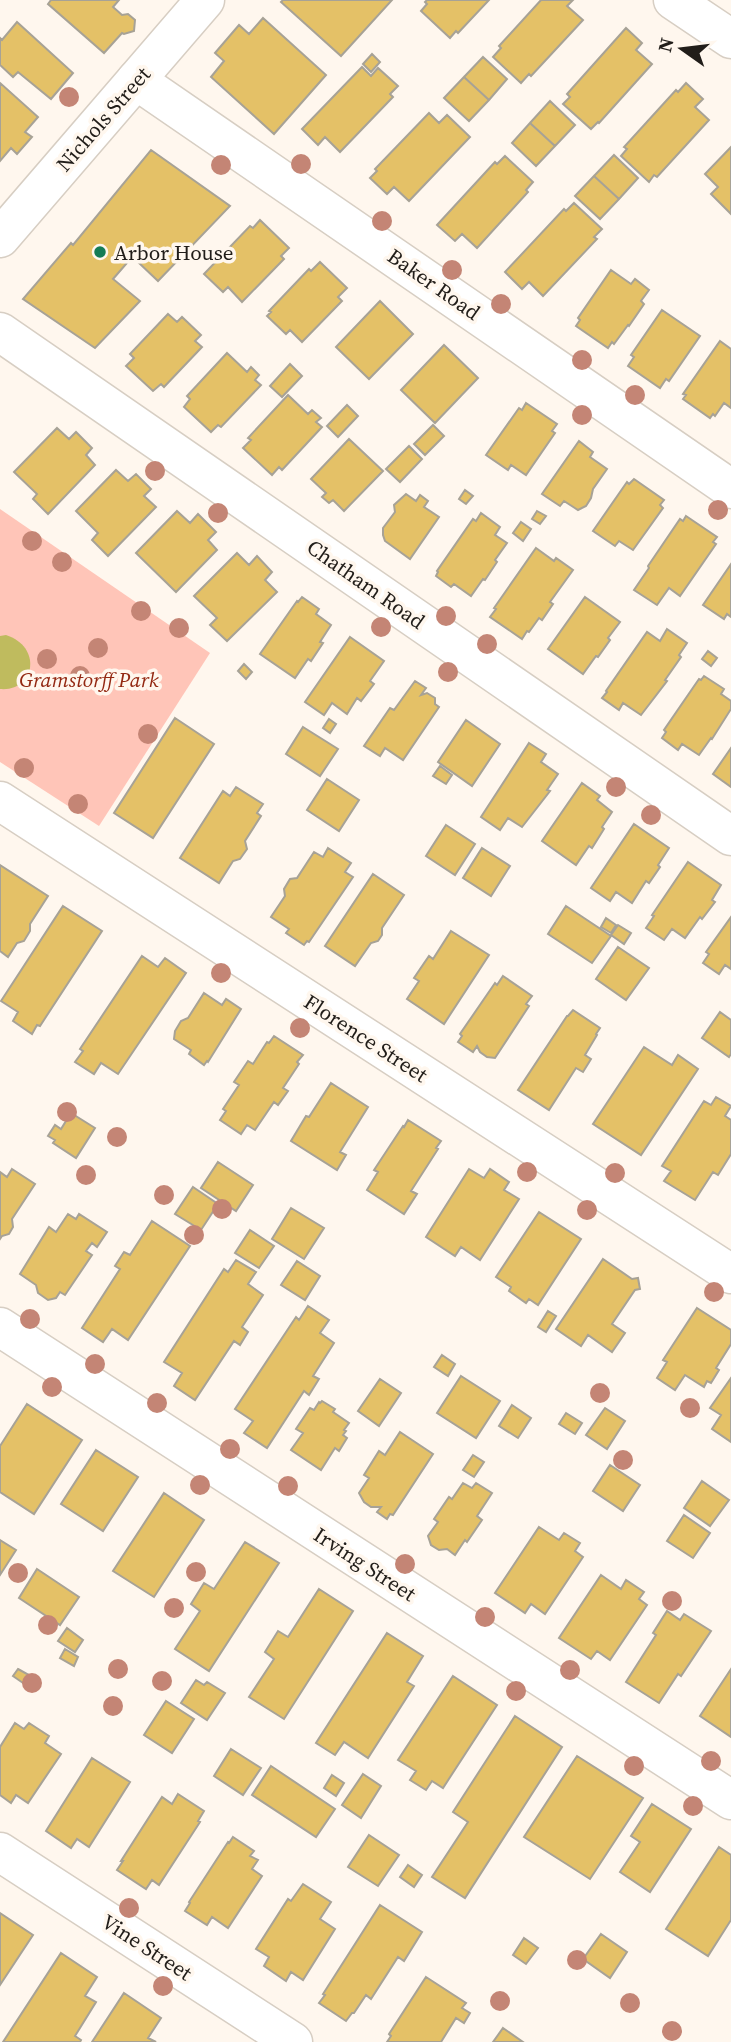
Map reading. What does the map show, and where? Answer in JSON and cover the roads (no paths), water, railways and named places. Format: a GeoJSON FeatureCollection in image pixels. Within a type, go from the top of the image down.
{"type":"FeatureCollection","features":[{"type":"Feature","properties":{"kind":"street","name":"Nichols Street"},"geometry":{"type":"LineString","coordinates":[[0,238],[205,0]]}},
{"type":"Feature","properties":{"kind":"street"},"geometry":{"type":"LineString","coordinates":[[673,0],[731,39]]}},
{"type":"Feature","properties":{"kind":"street","name":"Baker Road"},"geometry":{"type":"LineString","coordinates":[[136,80],[731,489]]}},
{"type":"Feature","properties":{"kind":"street","name":"Chatham Road"},"geometry":{"type":"LineString","coordinates":[[0,332],[731,836]]}},
{"type":"Feature","properties":{"kind":"street","name":"Florence Street"},"geometry":{"type":"LineString","coordinates":[[0,801],[731,1274]]}},
{"type":"Feature","properties":{"kind":"street","name":"Irving Street"},"geometry":{"type":"LineString","coordinates":[[0,1327],[731,1800]]}},
{"type":"Feature","properties":{"kind":"street","name":"Vine Street"},"geometry":{"type":"LineString","coordinates":[[0,1852],[293,2042]]}},
{"type":"Feature","properties":{"kind":"place","name":"Arbor House"},"geometry":{"type":"Point","coordinates":[100,252]}},
{"type":"Feature","properties":{"kind":"park label","name":"Gramstorff Park"},"geometry":{"type":"Point","coordinates":[89,679]}}]}
